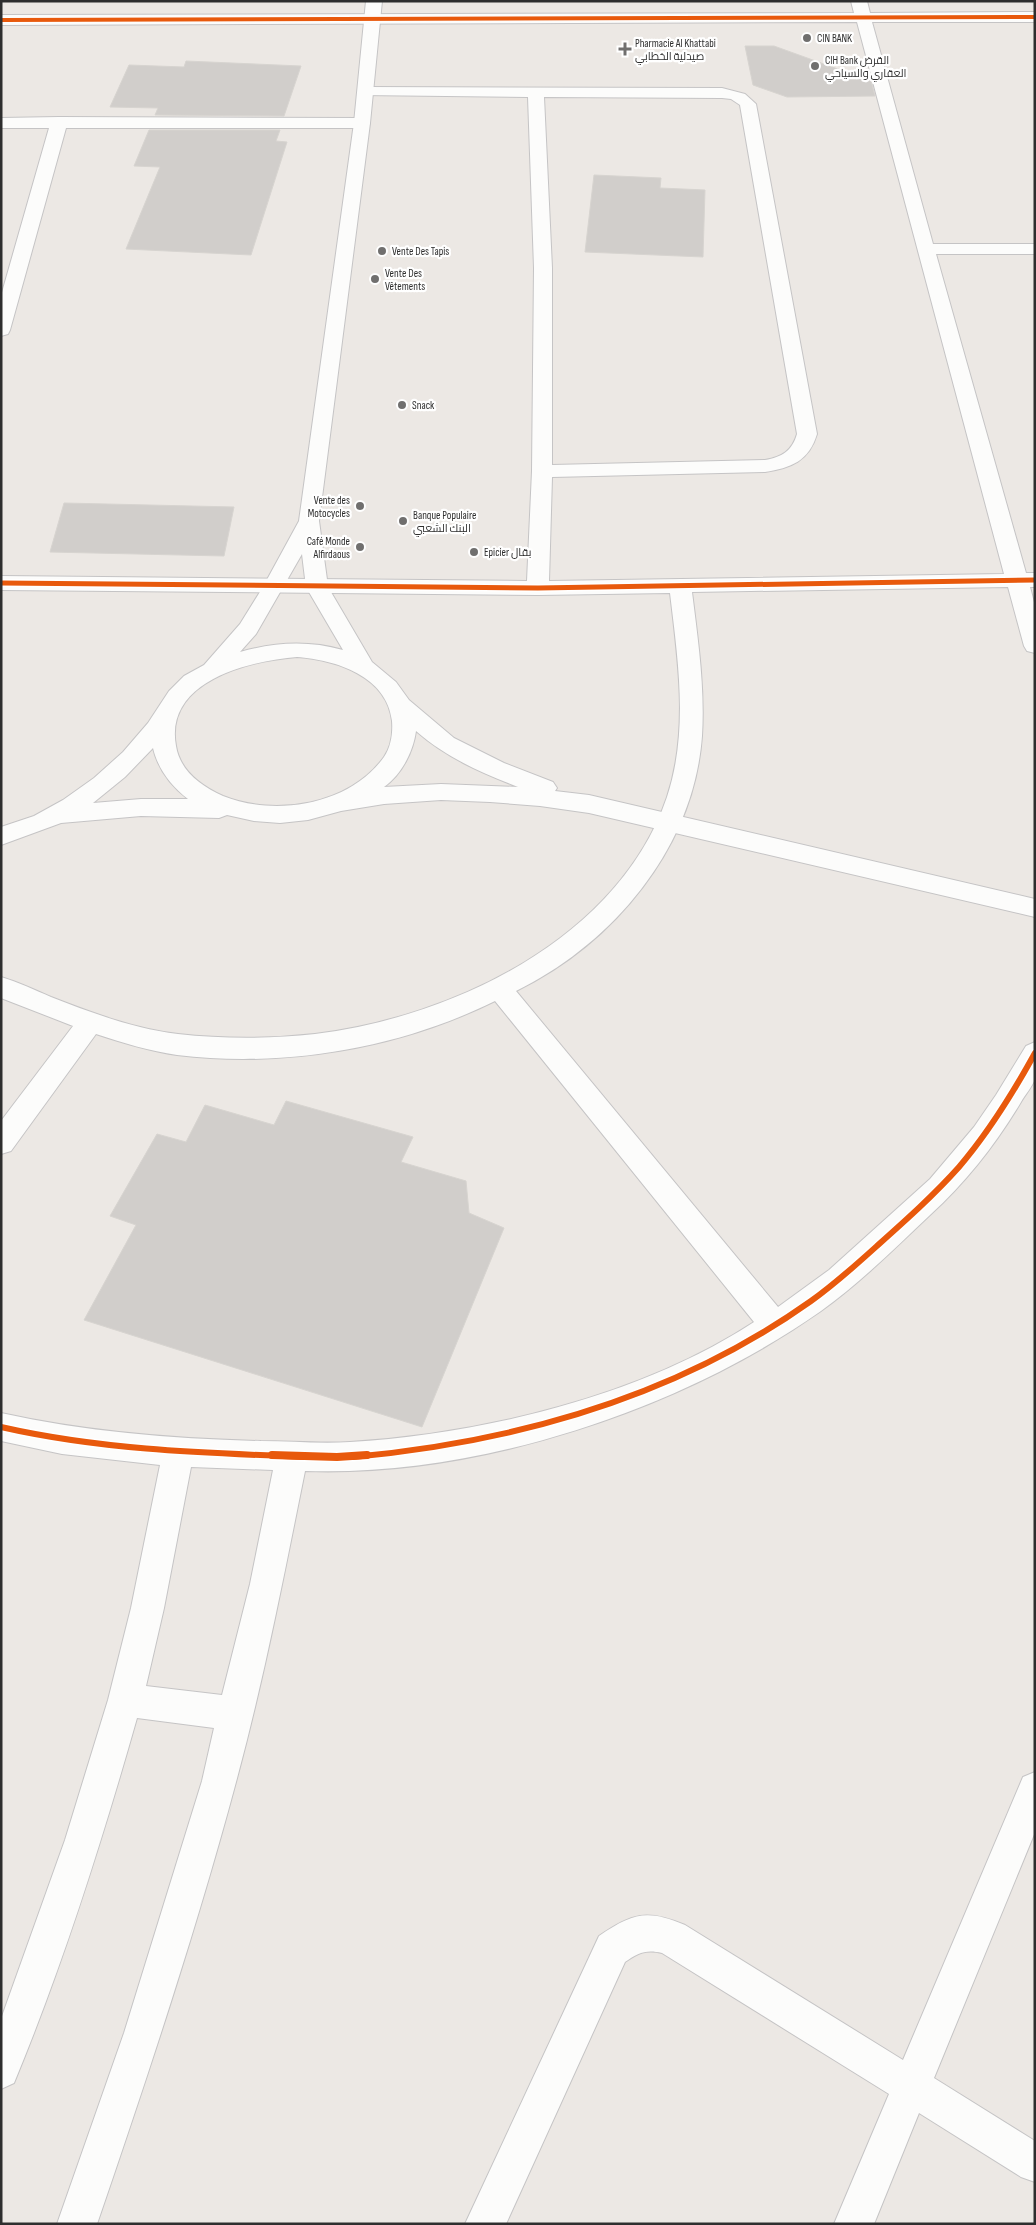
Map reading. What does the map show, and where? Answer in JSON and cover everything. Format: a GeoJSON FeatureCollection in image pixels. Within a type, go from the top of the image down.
{"type":"FeatureCollection","features":[{"type":"Feature","properties":{"kind":"street"},"geometry":{"type":"LineString","coordinates":[[364,667],[317,587],[309,521],[366,92],[374,10]]}},
{"type":"Feature","properties":{"kind":"street"},"geometry":{"type":"LineString","coordinates":[[1,20],[374,10],[860,10],[1035,17]]}},
{"type":"Feature","properties":{"kind":"street"},"geometry":{"type":"LineString","coordinates":[[860,10],[924,249],[1026,581],[1035,646]]}},
{"type":"Feature","properties":{"kind":"street"},"geometry":{"type":"LineString","coordinates":[[366,92],[722,93],[744,99],[748,104],[751,111],[807,434],[805,445],[789,461],[781,464],[542,471]]}},
{"type":"Feature","properties":{"kind":"street"},"geometry":{"type":"LineString","coordinates":[[536,93],[544,268],[542,471],[538,588]]}},
{"type":"Feature","properties":{"kind":"street"},"geometry":{"type":"LineString","coordinates":[[1,330],[59,122]]}},
{"type":"Feature","properties":{"kind":"street"},"geometry":{"type":"LineString","coordinates":[[1,123],[362,123]]}},
{"type":"Feature","properties":{"kind":"street"},"geometry":{"type":"LineString","coordinates":[[924,249],[1035,249]]}},
{"type":"Feature","properties":{"kind":"street"},"geometry":{"type":"LineString","coordinates":[[1,836],[54,816],[94,790],[128,761],[153,734],[188,687],[209,671],[248,629],[274,587],[309,521]]}},
{"type":"Feature","properties":{"kind":"street"},"geometry":{"type":"LineString","coordinates":[[1,583],[538,588],[1026,581]]}},
{"type":"Feature","properties":{"kind":"street"},"geometry":{"type":"LineString","coordinates":[[1,987],[43,1006],[90,1023],[178,1044],[240,1048],[282,1047],[355,1038],[387,1030],[464,1006],[527,974],[583,935],[627,890],[655,852],[669,823],[691,740],[693,709],[692,680],[680,587]]}},
{"type":"Feature","properties":{"kind":"street"},"geometry":{"type":"LineString","coordinates":[[54,816],[103,809],[153,806],[196,807],[271,815],[314,811],[356,795],[373,783],[394,762],[404,738],[405,721],[401,706],[394,693],[384,681],[364,667],[333,655],[297,650],[278,650],[242,657],[209,671]]}},
{"type":"Feature","properties":{"kind":"street"},"geometry":{"type":"LineString","coordinates":[[401,706],[446,744],[496,769],[589,804]]}},
{"type":"Feature","properties":{"kind":"street"},"geometry":{"type":"LineString","coordinates":[[172,707],[163,734],[165,752],[172,769],[194,792],[215,803],[240,811]]}},
{"type":"Feature","properties":{"kind":"street"},"geometry":{"type":"LineString","coordinates":[[334,804],[389,795],[479,792],[534,796],[589,804],[1035,908]]}},
{"type":"Feature","properties":{"kind":"street"},"geometry":{"type":"LineString","coordinates":[[500,989],[775,1326]]}},
{"type":"Feature","properties":{"kind":"street"},"geometry":{"type":"LineString","coordinates":[[1,1143],[90,1023]]}},
{"type":"Feature","properties":{"kind":"street"},"geometry":{"type":"LineString","coordinates":[[1,1427],[35,1435],[98,1445],[178,1452],[348,1457],[416,1450],[518,1432],[629,1397],[679,1377],[775,1326],[812,1301],[855,1265],[948,1180],[999,1114],[1022,1079],[1035,1053]]}},
{"type":"Feature","properties":{"kind":"street"},"geometry":{"type":"LineString","coordinates":[[1,2070],[38,1971],[125,1700],[155,1573],[178,1452]]}},
{"type":"Feature","properties":{"kind":"street"},"geometry":{"type":"LineString","coordinates":[[77,2224],[143,2034],[219,1782],[266,1584],[292,1456]]}},
{"type":"Feature","properties":{"kind":"street"},"geometry":{"type":"LineString","coordinates":[[125,1700],[235,1714]]}},
{"type":"Feature","properties":{"kind":"street"},"geometry":{"type":"LineString","coordinates":[[854,2224],[1035,1789]]}},
{"type":"Feature","properties":{"kind":"street"},"geometry":{"type":"LineString","coordinates":[[485,2224],[612,1949],[627,1938],[643,1932],[659,1932],[672,1938],[1035,2163]]}},
{"type":"Feature","properties":{"kind":"building"},"geometry":{"type":"Polygon","coordinates":[[[745,46],[774,46],[871,81],[875,96],[787,97],[753,85],[745,46]]]}},
{"type":"Feature","properties":{"kind":"building"},"geometry":{"type":"Polygon","coordinates":[[[186,61],[301,66],[284,116],[155,115],[158,108],[110,107],[129,65],[184,67],[186,61]]]}},
{"type":"Feature","properties":{"kind":"building"},"geometry":{"type":"Polygon","coordinates":[[[149,130],[280,130],[276,141],[287,142],[251,255],[126,249],[160,167],[134,166],[149,130]]]}},
{"type":"Feature","properties":{"kind":"building"},"geometry":{"type":"Polygon","coordinates":[[[594,175],[661,178],[660,188],[705,190],[703,257],[585,252],[594,175]]]}},
{"type":"Feature","properties":{"kind":"building"},"geometry":{"type":"Polygon","coordinates":[[[64,503],[234,507],[224,556],[50,552],[64,503]]]}},
{"type":"Feature","properties":{"kind":"building"},"geometry":{"type":"Polygon","coordinates":[[[286,1101],[413,1137],[401,1162],[466,1181],[469,1213],[504,1228],[422,1427],[84,1320],[136,1225],[110,1216],[157,1134],[186,1142],[205,1105],[274,1125],[286,1101]]]}},
{"type":"Feature","properties":{"kind":"cycle path"},"geometry":{"type":"LineString","coordinates":[[1,20],[1035,17]]}},
{"type":"Feature","properties":{"kind":"cycle path"},"geometry":{"type":"LineString","coordinates":[[1,583],[538,588],[1035,580]]}},
{"type":"Feature","properties":{"kind":"cycle path"},"geometry":{"type":"LineString","coordinates":[[1,1427],[62,1440],[155,1451],[349,1457],[409,1452],[470,1442],[531,1429],[591,1411],[649,1390],[706,1364],[760,1335],[830,1287],[925,1202],[960,1166],[995,1120],[1035,1053]]}},
{"type":"Feature","properties":{"kind":"place","name":"CIN BANK"},"geometry":{"type":"Point","coordinates":[807,38]}},
{"type":"Feature","properties":{"kind":"place","name":"Pharmacie Al Khattabi صيدلية الخطابي"},"geometry":{"type":"Point","coordinates":[625,49]}},
{"type":"Feature","properties":{"kind":"place","name":"CIH Bank القرض العقاري والسياحي"},"geometry":{"type":"Point","coordinates":[815,66]}},
{"type":"Feature","properties":{"kind":"place","name":"Vente Des Tapis"},"geometry":{"type":"Point","coordinates":[382,251]}},
{"type":"Feature","properties":{"kind":"place","name":"Vente Des Vêtements"},"geometry":{"type":"Point","coordinates":[375,279]}},
{"type":"Feature","properties":{"kind":"place","name":"Snack"},"geometry":{"type":"Point","coordinates":[402,405]}},
{"type":"Feature","properties":{"kind":"place","name":"Vente des Motocycles"},"geometry":{"type":"Point","coordinates":[360,506]}},
{"type":"Feature","properties":{"kind":"place","name":"Banque Populaire البنك الشعبي"},"geometry":{"type":"Point","coordinates":[403,521]}},
{"type":"Feature","properties":{"kind":"place","name":"Café Monde Alfirdaous"},"geometry":{"type":"Point","coordinates":[360,547]}},
{"type":"Feature","properties":{"kind":"place","name":"Epicier بقال"},"geometry":{"type":"Point","coordinates":[474,552]}}]}
